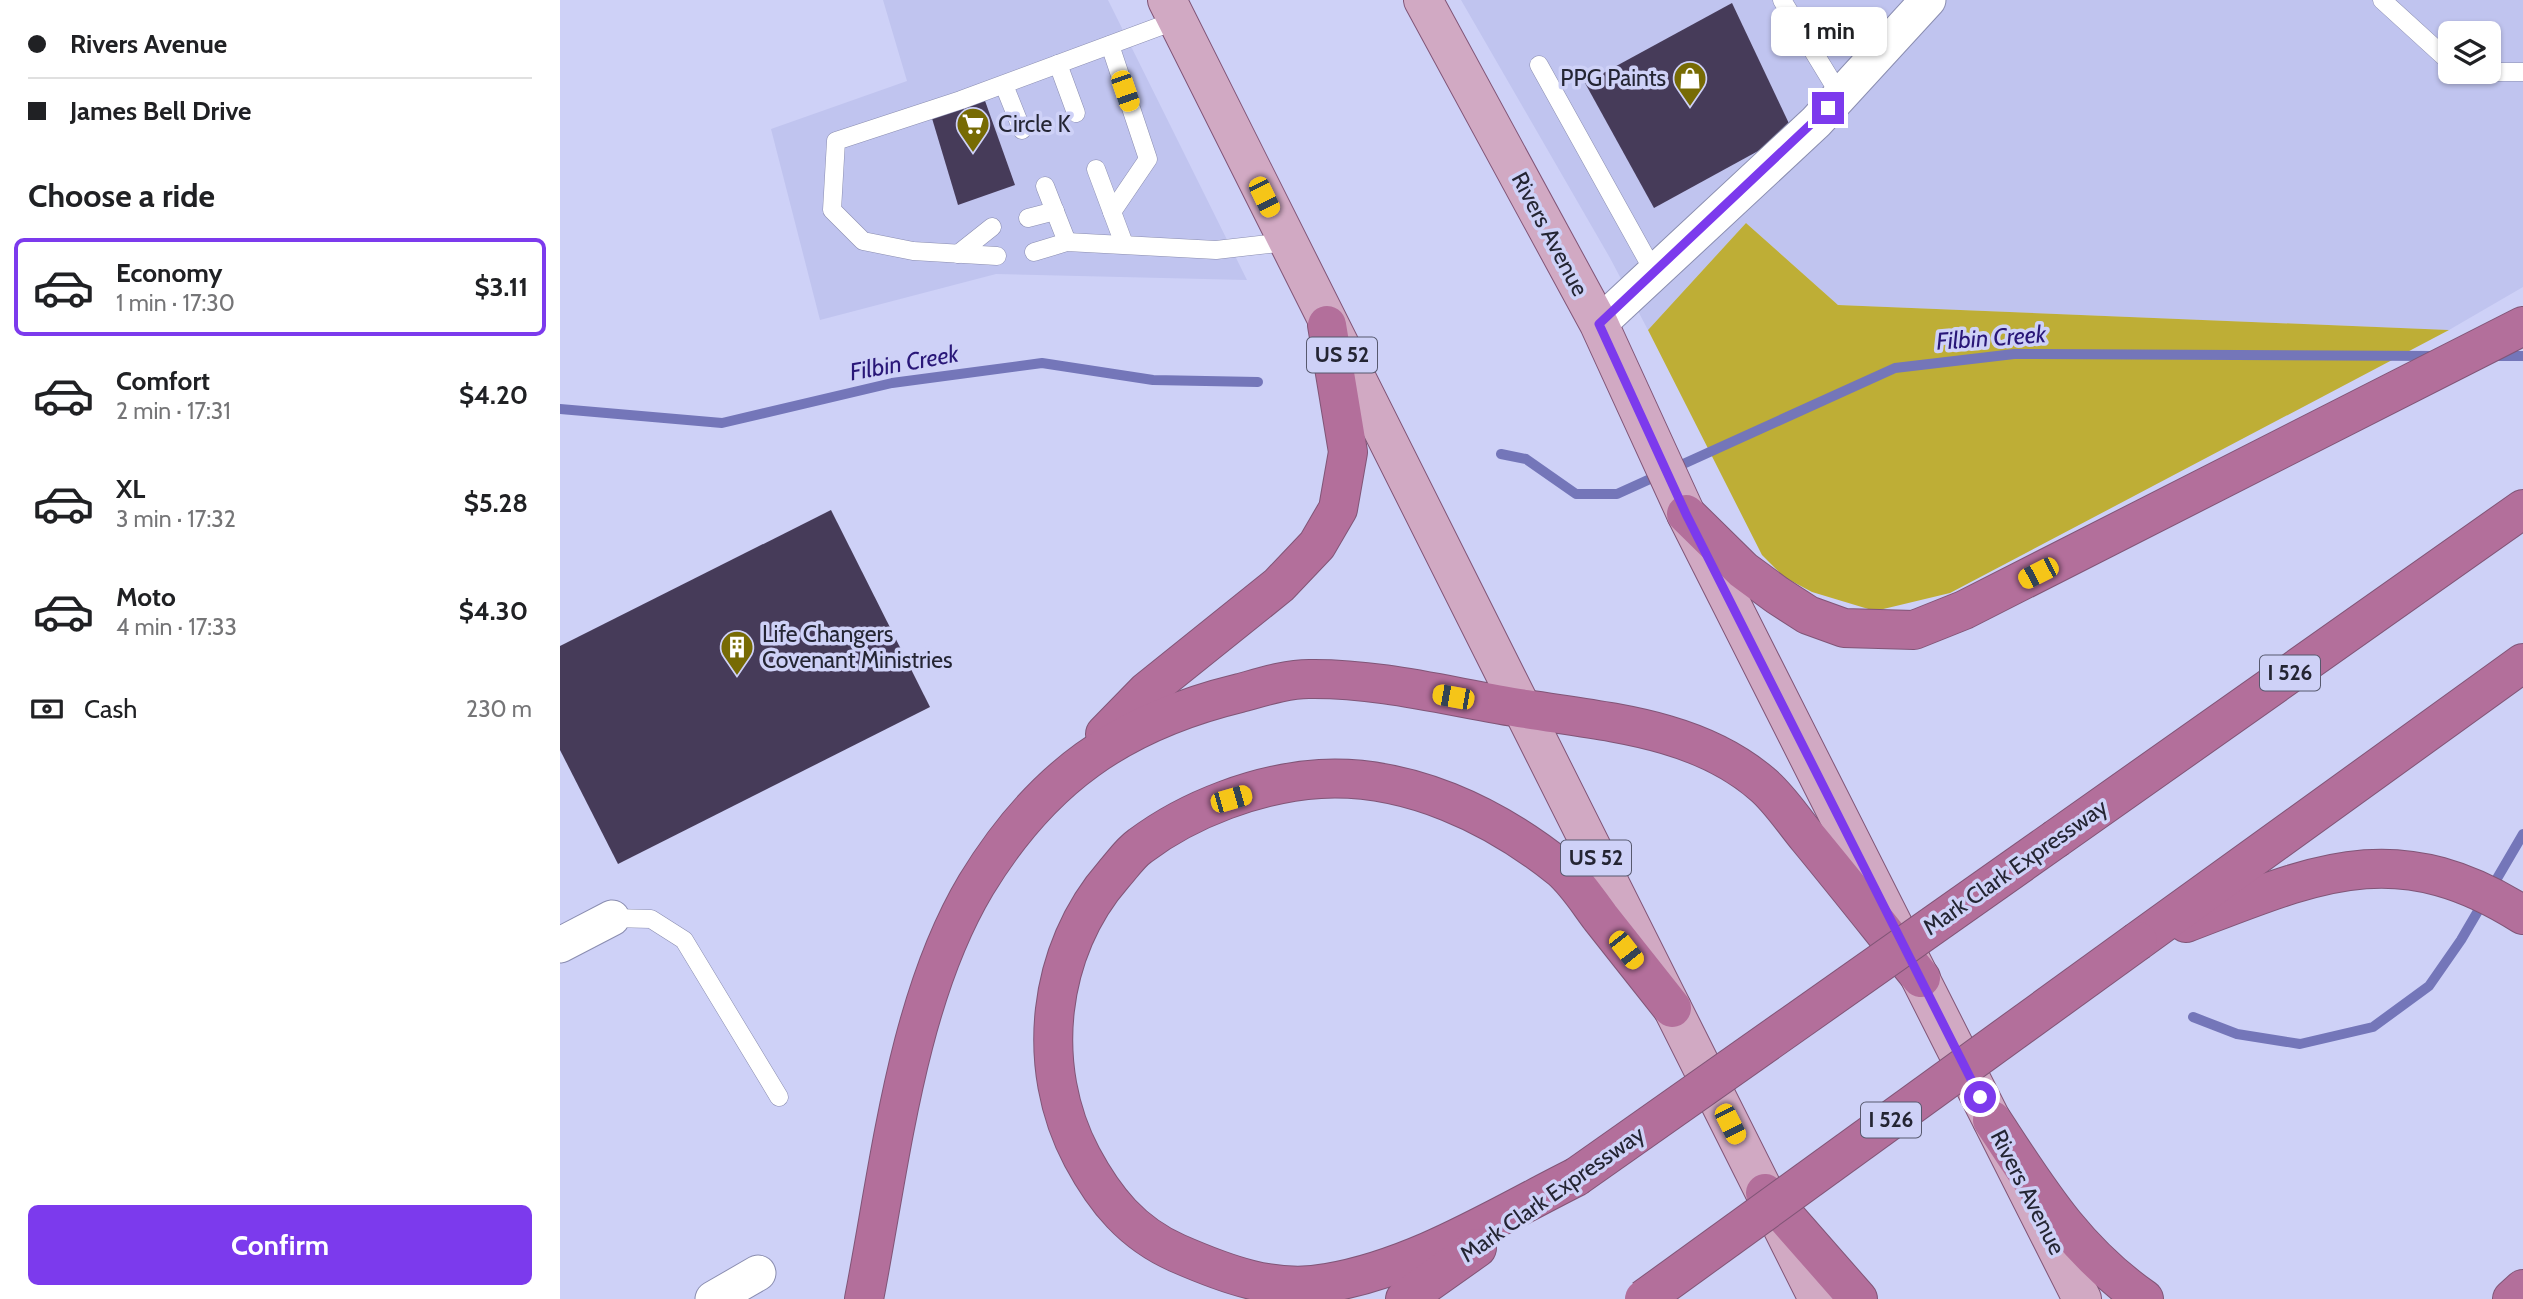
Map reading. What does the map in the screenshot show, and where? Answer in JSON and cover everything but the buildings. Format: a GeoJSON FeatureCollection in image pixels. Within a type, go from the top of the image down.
{"type":"FeatureCollection","features":[{"type":"Feature","properties":{"kind":"highway"},"geometry":{"type":"LineString","coordinates":[[864,1299],[905,1089],[927,996],[948,936],[978,883],[1013,832],[1064,777],[1147,691],[1279,585],[1317,545],[1338,509],[1348,452],[1327,325]]}},
{"type":"Feature","properties":{"kind":"highway"},"geometry":{"type":"LineString","coordinates":[[1686,514],[1743,570],[1808,615],[1844,628],[1914,630],[1964,610],[2523,326]]}},
{"type":"Feature","properties":{"kind":"highway","name":"Mark Clark Expressway"},"geometry":{"type":"LineString","coordinates":[[1405,1299],[2523,509]]}},
{"type":"Feature","properties":{"kind":"highway","name":"I 526"},"geometry":{"type":"LineString","coordinates":[[1643,1299],[2523,663]]}},
{"type":"Feature","properties":{"kind":"highway"},"geometry":{"type":"LineString","coordinates":[[1064,777],[1112,741],[1186,706],[1305,678],[1366,681],[1619,724],[1684,739],[1725,759],[1763,784],[1921,978]]}},
{"type":"Feature","properties":{"kind":"highway"},"geometry":{"type":"LineString","coordinates":[[1576,1177],[1408,1261],[1327,1283],[1292,1286],[1251,1281],[1165,1248],[1127,1223],[1099,1190],[1071,1137],[1059,1094],[1054,1049],[1054,1006],[1064,963],[1079,923],[1102,888],[1138,847],[1183,819],[1231,799],[1282,784],[1322,779],[1373,782],[1418,792],[1469,809],[1514,834],[1555,865],[1565,873],[1672,1009]]}},
{"type":"Feature","properties":{"kind":"highway"},"geometry":{"type":"LineString","coordinates":[[2138,941],[2300,880],[2353,870],[2404,867],[2457,880],[2492,895],[2523,915]]}},
{"type":"Feature","properties":{"kind":"highway"},"geometry":{"type":"LineString","coordinates":[[1992,1120],[2061,1224],[2099,1264],[2144,1299]]}},
{"type":"Feature","properties":{"kind":"highway"},"geometry":{"type":"LineString","coordinates":[[1765,1193],[1858,1299]]}},
{"type":"Feature","properties":{"kind":"highway"},"geometry":{"type":"LineString","coordinates":[[2512,1299],[2523,1289]]}},
{"type":"Feature","properties":{"kind":"main road","name":"Rivers Avenue"},"geometry":{"type":"LineString","coordinates":[[1423,0],[1599,324],[1686,514],[2082,1299]]}},
{"type":"Feature","properties":{"kind":"main road","name":"US 52"},"geometry":{"type":"LineString","coordinates":[[1172,10],[1327,325],[1818,1299]]}},
{"type":"Feature","properties":{"kind":"street"},"geometry":{"type":"LineString","coordinates":[[1599,324],[1840,95],[1928,0]]}},
{"type":"Feature","properties":{"kind":"street"},"geometry":{"type":"LineString","coordinates":[[560,945],[611,918]]}},
{"type":"Feature","properties":{"kind":"street"},"geometry":{"type":"LineString","coordinates":[[713,1299],[758,1273]]}},
{"type":"Feature","properties":{"kind":"lane"},"geometry":{"type":"LineString","coordinates":[[1782,0],[1840,95]]}},
{"type":"Feature","properties":{"kind":"lane"},"geometry":{"type":"LineString","coordinates":[[2382,0],[2438,51]]}},
{"type":"Feature","properties":{"kind":"lane"},"geometry":{"type":"LineString","coordinates":[[997,256],[913,251],[863,241],[832,210],[836,141],[1004,85],[1110,46],[1172,10]]}},
{"type":"Feature","properties":{"kind":"lane"},"geometry":{"type":"LineString","coordinates":[[1110,46],[1148,159],[1112,212]]}},
{"type":"Feature","properties":{"kind":"lane"},"geometry":{"type":"LineString","coordinates":[[1058,64],[1076,113]]}},
{"type":"Feature","properties":{"kind":"lane"},"geometry":{"type":"LineString","coordinates":[[1539,65],[1654,272]]}},
{"type":"Feature","properties":{"kind":"lane"},"geometry":{"type":"LineString","coordinates":[[2501,72],[2523,72]]}},
{"type":"Feature","properties":{"kind":"lane"},"geometry":{"type":"LineString","coordinates":[[1004,85],[1022,131]]}},
{"type":"Feature","properties":{"kind":"lane"},"geometry":{"type":"LineString","coordinates":[[1096,169],[1124,244]]}},
{"type":"Feature","properties":{"kind":"lane"},"geometry":{"type":"LineString","coordinates":[[1045,186],[1067,242]]}},
{"type":"Feature","properties":{"kind":"lane"},"geometry":{"type":"LineString","coordinates":[[1028,218],[1055,211]]}},
{"type":"Feature","properties":{"kind":"lane"},"geometry":{"type":"LineString","coordinates":[[958,254],[992,227]]}},
{"type":"Feature","properties":{"kind":"lane"},"geometry":{"type":"LineString","coordinates":[[1034,252],[1067,242],[1216,250],[1286,242]]}},
{"type":"Feature","properties":{"kind":"lane"},"geometry":{"type":"LineString","coordinates":[[611,918],[651,919],[684,940],[779,1097]]}},
{"type":"Feature","properties":{"kind":"shaded area"},"geometry":{"type":"Polygon","coordinates":[[[883,0],[1108,0],[1247,280],[996,274],[820,320],[771,129],[907,81],[883,0]]]}},
{"type":"Feature","properties":{"kind":"shaded area"},"geometry":{"type":"Polygon","coordinates":[[[1461,0],[2523,0],[2523,287],[2449,330],[1838,305],[1746,223],[1648,330],[1610,258],[1461,0]]]}},
{"type":"Feature","properties":{"kind":"shaded area"},"geometry":{"type":"Polygon","coordinates":[[[1746,223],[1838,305],[2449,330],[1950,593],[1875,611],[1812,592],[1784,577],[1762,555],[1648,330],[1746,223]]]}},
{"type":"Feature","properties":{"kind":"waterway","name":"Filbin Creek"},"geometry":{"type":"LineString","coordinates":[[1501,454],[1526,459],[1576,494],[1617,494],[1895,368],[2014,354],[2435,356]]}},
{"type":"Feature","properties":{"kind":"waterway","name":"Filbin Creek"},"geometry":{"type":"LineString","coordinates":[[2493,356],[2523,356]]}},
{"type":"Feature","properties":{"kind":"waterway","name":"Filbin Creek"},"geometry":{"type":"LineString","coordinates":[[560,409],[722,423],[892,383],[1042,363],[1153,380],[1258,382]]}},
{"type":"Feature","properties":{"kind":"waterway"},"geometry":{"type":"LineString","coordinates":[[2193,1017],[2237,1034],[2300,1044],[2373,1027],[2429,986],[2461,940],[2523,834]]}},
{"type":"Feature","properties":{"kind":"place","name":"PPG Paints"},"geometry":{"type":"Point","coordinates":[1690,108]}},
{"type":"Feature","properties":{"kind":"place","name":"Circle K"},"geometry":{"type":"Point","coordinates":[973,154]}},
{"type":"Feature","properties":{"kind":"place","name":"Life Changers Covenant Ministries"},"geometry":{"type":"Point","coordinates":[737,677]}},
{"type":"Feature","properties":{"kind":"route"},"geometry":{"type":"LineString","coordinates":[[1828,108],[1599,324],[1686,514],[1980,1097]]}}]}
